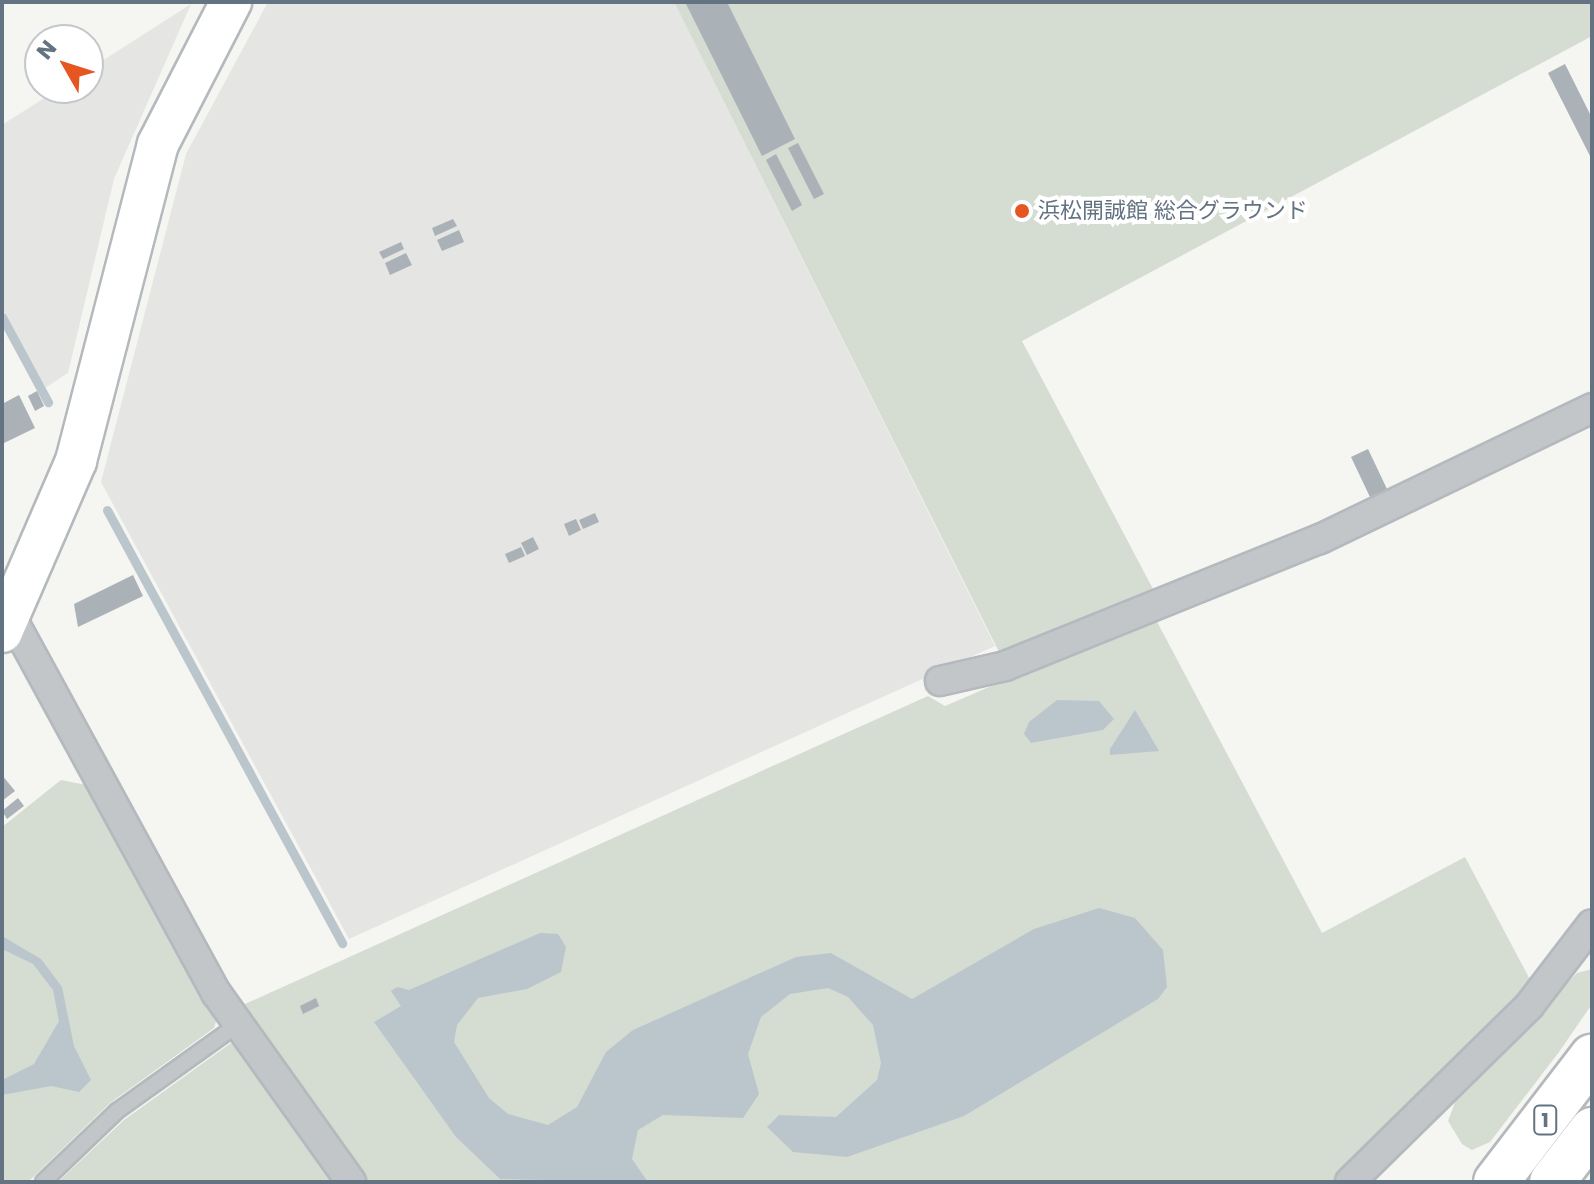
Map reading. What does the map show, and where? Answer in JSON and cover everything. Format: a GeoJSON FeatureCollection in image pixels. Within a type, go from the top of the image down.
{"type":"FeatureCollection","features":[{"type":"Feature","properties":{"kind":"highway","name":"1"},"geometry":{"type":"LineString","coordinates":[[1496,1182],[1592,1057]]}},
{"type":"Feature","properties":{"kind":"highway","name":"1"},"geometry":{"type":"LineString","coordinates":[[1552,1182],[1592,1130]]}},
{"type":"Feature","properties":{"kind":"street"},"geometry":{"type":"LineString","coordinates":[[231,2],[158,144],[76,461],[5,617],[237,1025],[351,1182]]}},
{"type":"Feature","properties":{"kind":"street"},"geometry":{"type":"LineString","coordinates":[[940,681],[1005,666],[1320,539],[1592,408]]}},
{"type":"Feature","properties":{"kind":"street"},"geometry":{"type":"LineString","coordinates":[[1350,1182],[1529,1006],[1587,942]]}},
{"type":"Feature","properties":{"kind":"lane"},"geometry":{"type":"LineString","coordinates":[[43,1182],[117,1111],[237,1025]]}},
{"type":"Feature","properties":{"kind":"shaded area"},"geometry":{"type":"Polygon","coordinates":[[[268,2],[674,2],[995,646],[349,939],[101,482],[186,154],[268,2]]]}},
{"type":"Feature","properties":{"kind":"shaded area","name":"浜松開誠館 総合グラウンド"},"geometry":{"type":"Polygon","coordinates":[[[674,2],[1592,2],[1592,36],[1022,341],[1153,589],[1000,654],[674,2]]]}},
{"type":"Feature","properties":{"kind":"shaded area"},"geometry":{"type":"Polygon","coordinates":[[[191,4],[114,179],[68,373],[45,388],[2,308],[2,125],[35,104],[104,104],[104,60],[191,4]]]}},
{"type":"Feature","properties":{"kind":"shaded area"},"geometry":{"type":"Polygon","coordinates":[[[1154,616],[1322,933],[1465,857],[1534,987],[1337,1182],[361,1182],[257,1039],[245,1004],[928,696],[945,706],[1154,616]]]}},
{"type":"Feature","properties":{"kind":"shaded area"},"geometry":{"type":"Polygon","coordinates":[[[1057,700],[1099,701],[1114,719],[1103,730],[1031,743],[1024,734],[1029,722],[1057,700]]]}},
{"type":"Feature","properties":{"kind":"shaded area"},"geometry":{"type":"Polygon","coordinates":[[[1135,710],[1159,751],[1110,755],[1110,749],[1135,710]]]}},
{"type":"Feature","properties":{"kind":"shaded area"},"geometry":{"type":"Polygon","coordinates":[[[61,780],[86,785],[217,1018],[214,1028],[110,1103],[28,1182],[2,1182],[2,827],[61,780]]]}},
{"type":"Feature","properties":{"kind":"shaded area"},"geometry":{"type":"Polygon","coordinates":[[[1099,908],[1135,918],[1163,950],[1167,987],[1158,999],[964,1116],[847,1157],[793,1152],[767,1127],[779,1115],[836,1117],[877,1080],[881,1063],[873,1025],[848,997],[828,988],[790,994],[761,1017],[748,1054],[759,1094],[743,1118],[663,1115],[638,1130],[632,1159],[648,1182],[500,1179],[456,1137],[374,1022],[401,1006],[391,991],[397,987],[409,990],[540,933],[558,934],[566,947],[561,972],[527,989],[478,998],[457,1025],[454,1042],[489,1098],[508,1114],[548,1125],[577,1107],[606,1052],[633,1030],[796,957],[831,953],[912,999],[1034,929],[1099,908]]]}},
{"type":"Feature","properties":{"kind":"shaded area"},"geometry":{"type":"Polygon","coordinates":[[[2,936],[41,959],[62,987],[74,1046],[91,1080],[79,1092],[51,1086],[2,1095],[2,1080],[34,1064],[59,1021],[53,990],[33,964],[2,949],[2,936]]]}},
{"type":"Feature","properties":{"kind":"shaded area"},"geometry":{"type":"Polygon","coordinates":[[[1592,969],[1592,1004],[1559,1052],[1490,1142],[1472,1150],[1462,1144],[1448,1121],[1457,1097],[1577,973],[1592,969]]]}},
{"type":"Feature","properties":{"kind":"shaded area"},"geometry":{"type":"Polygon","coordinates":[[[231,1043],[240,1045],[340,1182],[58,1182],[124,1120],[231,1043]]]}},
{"type":"Feature","properties":{"kind":"building"},"geometry":{"type":"Polygon","coordinates":[[[685,2],[727,2],[795,139],[762,156],[685,2]]]}},
{"type":"Feature","properties":{"kind":"building"},"geometry":{"type":"Polygon","coordinates":[[[1565,64],[1592,118],[1592,160],[1548,73],[1565,64]]]}},
{"type":"Feature","properties":{"kind":"building"},"geometry":{"type":"Polygon","coordinates":[[[798,143],[824,194],[814,199],[788,148],[798,143]]]}},
{"type":"Feature","properties":{"kind":"building"},"geometry":{"type":"Polygon","coordinates":[[[776,154],[802,205],[792,211],[766,160],[776,154]]]}},
{"type":"Feature","properties":{"kind":"building"},"geometry":{"type":"Polygon","coordinates":[[[453,219],[457,226],[435,236],[432,228],[453,219]]]}},
{"type":"Feature","properties":{"kind":"building"},"geometry":{"type":"Polygon","coordinates":[[[459,230],[464,242],[442,251],[437,240],[459,230]]]}},
{"type":"Feature","properties":{"kind":"building"},"geometry":{"type":"Polygon","coordinates":[[[401,242],[404,249],[383,259],[379,252],[401,242]]]}},
{"type":"Feature","properties":{"kind":"building"},"geometry":{"type":"Polygon","coordinates":[[[406,253],[412,265],[390,275],[385,263],[406,253]]]}},
{"type":"Feature","properties":{"kind":"building"},"geometry":{"type":"Polygon","coordinates":[[[37,391],[44,406],[35,411],[28,396],[37,391]]]}},
{"type":"Feature","properties":{"kind":"building"},"geometry":{"type":"Polygon","coordinates":[[[19,395],[35,428],[2,444],[2,404],[19,395]]]}},
{"type":"Feature","properties":{"kind":"building"},"geometry":{"type":"Polygon","coordinates":[[[1368,449],[1387,489],[1370,497],[1351,457],[1368,449]]]}},
{"type":"Feature","properties":{"kind":"building"},"geometry":{"type":"Polygon","coordinates":[[[595,513],[599,522],[583,529],[579,520],[595,513]]]}},
{"type":"Feature","properties":{"kind":"building"},"geometry":{"type":"Polygon","coordinates":[[[576,519],[581,530],[569,536],[564,524],[576,519]]]}},
{"type":"Feature","properties":{"kind":"building"},"geometry":{"type":"Polygon","coordinates":[[[533,537],[539,549],[527,555],[521,543],[533,537]]]}},
{"type":"Feature","properties":{"kind":"building"},"geometry":{"type":"Polygon","coordinates":[[[521,547],[525,556],[509,563],[505,554],[521,547]]]}},
{"type":"Feature","properties":{"kind":"building"},"geometry":{"type":"Polygon","coordinates":[[[133,575],[143,596],[78,627],[74,604],[133,575]]]}},
{"type":"Feature","properties":{"kind":"building"},"geometry":{"type":"Polygon","coordinates":[[[2,775],[15,791],[2,801],[2,775]]]}},
{"type":"Feature","properties":{"kind":"building"},"geometry":{"type":"Polygon","coordinates":[[[18,798],[24,806],[7,819],[2,811],[18,798]]]}},
{"type":"Feature","properties":{"kind":"building"},"geometry":{"type":"Polygon","coordinates":[[[316,998],[319,1006],[303,1014],[300,1006],[316,998]]]}},
{"type":"Feature","properties":{"kind":"waterway"},"geometry":{"type":"LineString","coordinates":[[2,317],[48,402]]}},
{"type":"Feature","properties":{"kind":"waterway"},"geometry":{"type":"LineString","coordinates":[[107,510],[342,943]]}},
{"type":"Feature","properties":{"kind":"place","name":"浜松開誠館 総合グラウンド"},"geometry":{"type":"Point","coordinates":[1022,211]}}]}
